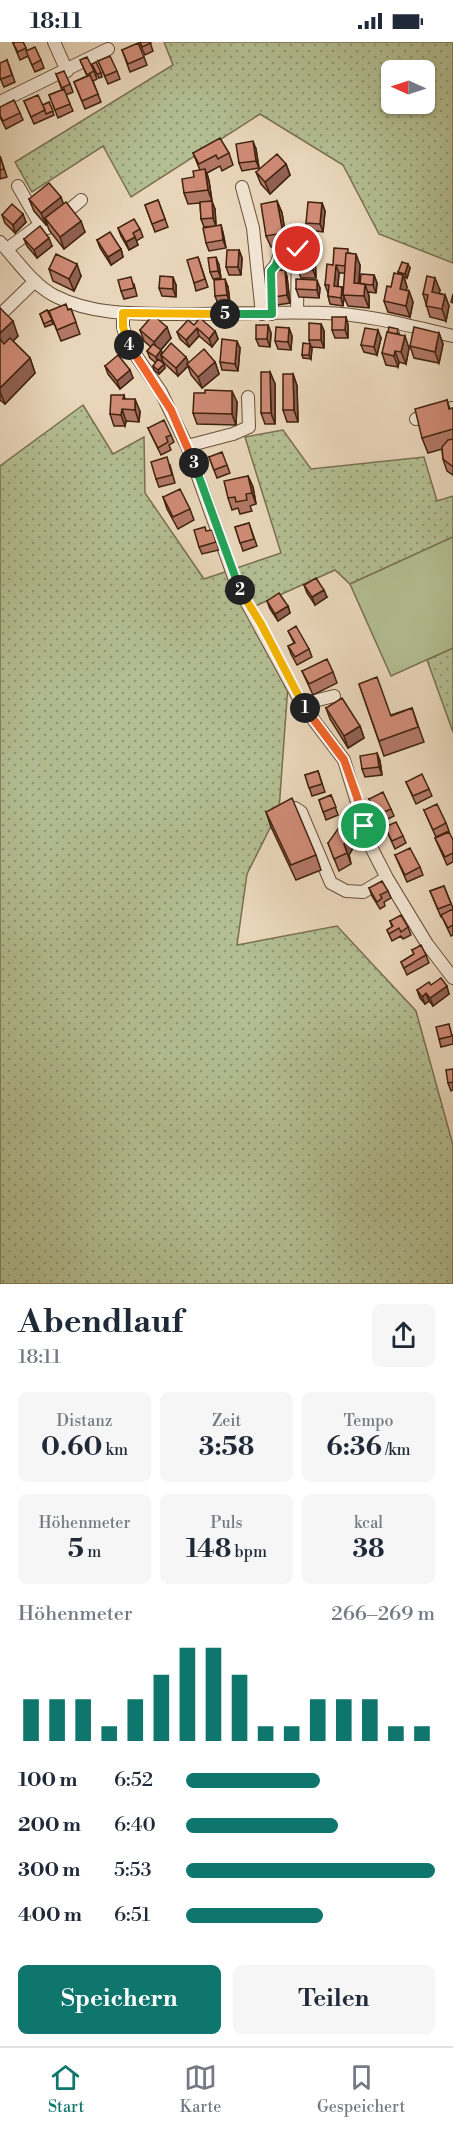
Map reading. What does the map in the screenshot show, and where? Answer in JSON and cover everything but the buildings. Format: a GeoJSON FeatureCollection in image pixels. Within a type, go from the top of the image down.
{"type":"FeatureCollection","features":[{"type":"Feature","properties":{"kind":"street"},"geometry":{"type":"LineString","coordinates":[[54,42],[67,70]]}},
{"type":"Feature","properties":{"kind":"street"},"geometry":{"type":"LineString","coordinates":[[0,102],[108,49]]}},
{"type":"Feature","properties":{"kind":"street"},"geometry":{"type":"LineString","coordinates":[[18,186],[41,226]]}},
{"type":"Feature","properties":{"kind":"street"},"geometry":{"type":"LineString","coordinates":[[242,187],[253,228],[267,314]]}},
{"type":"Feature","properties":{"kind":"street"},"geometry":{"type":"LineString","coordinates":[[81,200],[48,228],[41,226],[4,245],[45,290],[67,301],[123,313],[339,313],[383,320],[453,336]]}},
{"type":"Feature","properties":{"kind":"street"},"geometry":{"type":"LineString","coordinates":[[267,314],[271,271],[279,257],[298,252],[297,313]]}},
{"type":"Feature","properties":{"kind":"street"},"geometry":{"type":"LineString","coordinates":[[0,315],[35,281]]}},
{"type":"Feature","properties":{"kind":"street"},"geometry":{"type":"LineString","coordinates":[[383,320],[387,304]]}},
{"type":"Feature","properties":{"kind":"street"},"geometry":{"type":"LineString","coordinates":[[123,313],[123,327],[128,344],[161,392],[187,446],[236,583],[303,706],[344,760],[370,845],[387,878],[427,944],[453,978]]}},
{"type":"Feature","properties":{"kind":"street"},"geometry":{"type":"LineString","coordinates":[[187,446],[233,434],[249,427],[248,397]]}},
{"type":"Feature","properties":{"kind":"street"},"geometry":{"type":"LineString","coordinates":[[416,419],[430,412],[453,408]]}},
{"type":"Feature","properties":{"kind":"street"},"geometry":{"type":"LineString","coordinates":[[303,706],[334,696]]}},
{"type":"Feature","properties":{"kind":"street"},"geometry":{"type":"LineString","coordinates":[[278,819],[295,808],[301,812],[331,883],[346,891],[363,892],[387,878]]}},
{"type":"Feature","properties":{"kind":"green space"},"geometry":{"type":"Polygon","coordinates":[[[164,42],[453,42],[453,263],[379,234],[343,165],[260,114],[131,197],[103,146],[32,192],[15,162],[173,65],[164,42]]]}},
{"type":"Feature","properties":{"kind":"green space"},"geometry":{"type":"Polygon","coordinates":[[[83,405],[113,454],[144,437],[145,493],[204,579],[281,553],[245,437],[283,430],[311,469],[424,457],[437,501],[453,496],[453,537],[350,584],[335,570],[251,608],[288,685],[279,810],[247,874],[237,945],[337,926],[416,1011],[453,1145],[453,1284],[0,1284],[0,466],[83,405]]]}},
{"type":"Feature","properties":{"kind":"green space"},"geometry":{"type":"Polygon","coordinates":[[[453,537],[453,648],[391,676],[350,584],[453,537]]]}},
{"type":"Feature","properties":{"kind":"green space"},"geometry":{"type":"Polygon","coordinates":[[[453,648],[453,732],[427,660],[453,648]]]}},
{"type":"Feature","properties":{"kind":"route"},"geometry":{"type":"LineString","coordinates":[[298,249],[297,255],[279,257],[278,263],[270,273],[272,314],[123,313],[123,327],[128,344],[161,392],[187,446],[236,583],[272,644],[303,706],[344,760],[364,826]]}}]}
